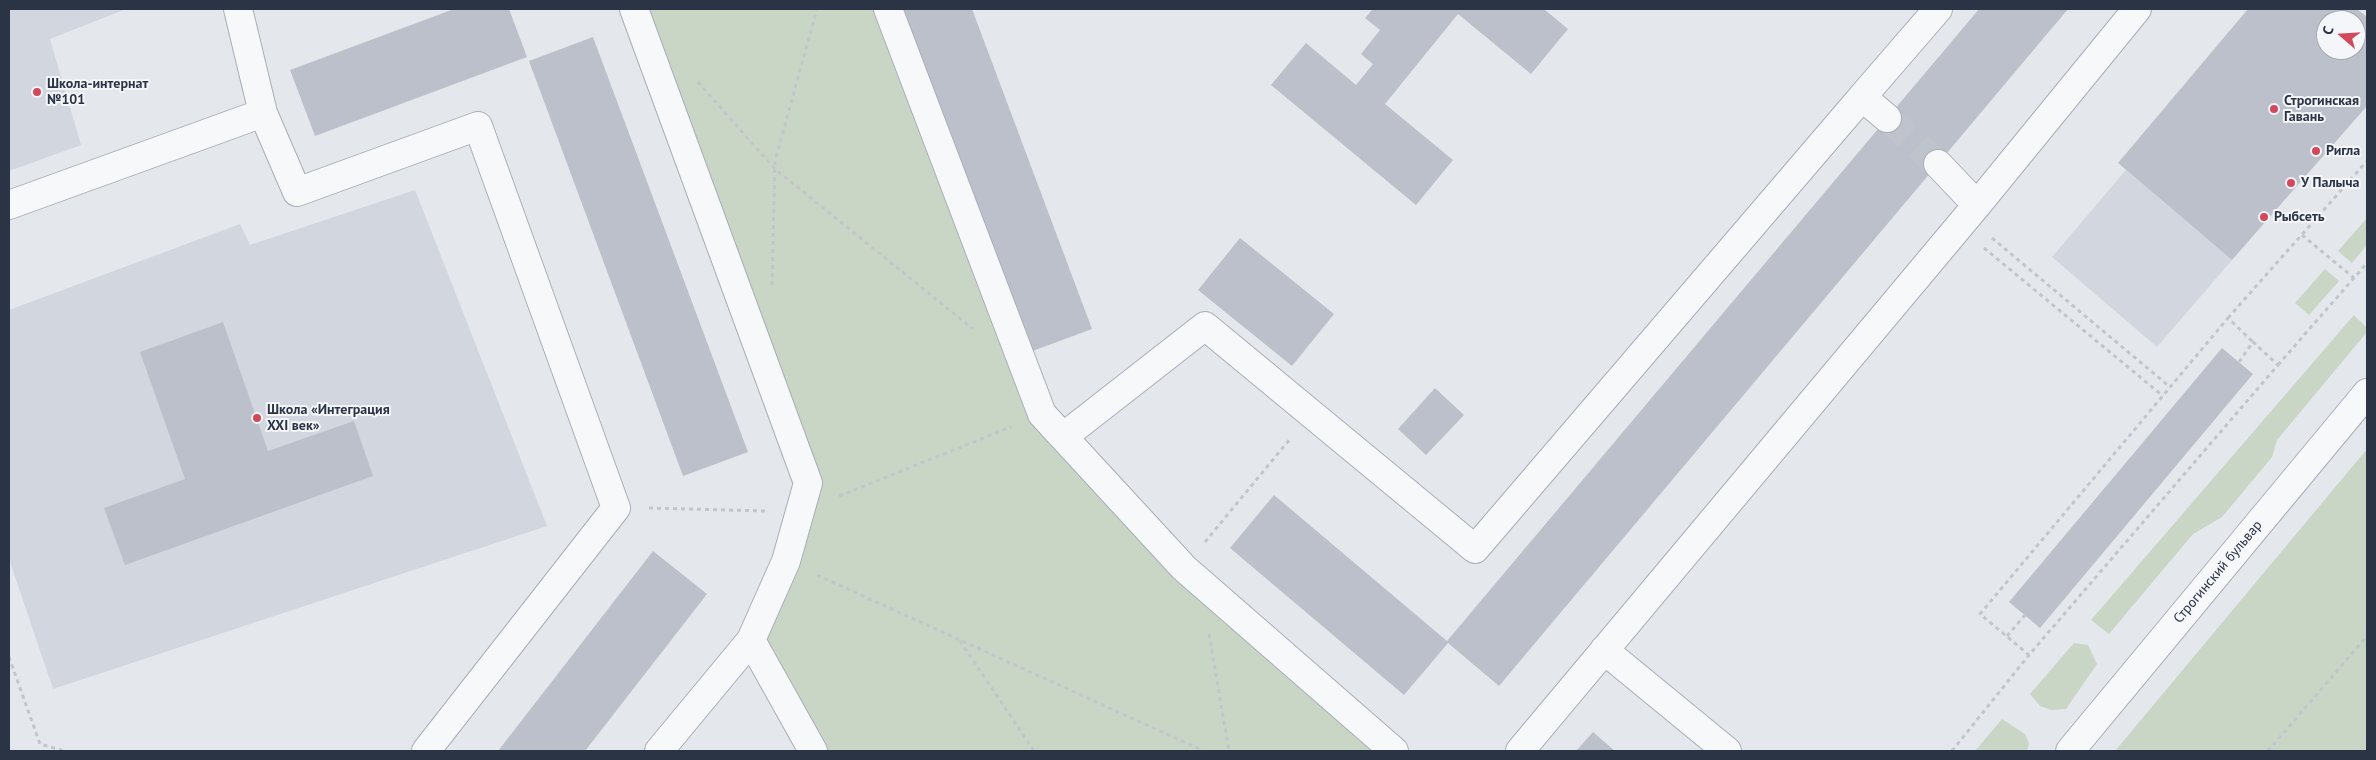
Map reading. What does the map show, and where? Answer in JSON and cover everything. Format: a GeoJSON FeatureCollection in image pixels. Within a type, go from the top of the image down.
{"type":"FeatureCollection","features":[{"type":"Feature","properties":{"kind":"street"},"geometry":{"type":"LineString","coordinates":[[238,9],[264,113],[297,192],[478,126],[616,508],[426,751]]}},
{"type":"Feature","properties":{"kind":"street"},"geometry":{"type":"LineString","coordinates":[[634,9],[808,483],[786,561],[751,640],[659,751]]}},
{"type":"Feature","properties":{"kind":"street"},"geometry":{"type":"LineString","coordinates":[[888,9],[1042,414],[1192,575],[1394,751]]}},
{"type":"Feature","properties":{"kind":"street"},"geometry":{"type":"LineString","coordinates":[[1063,437],[1205,326],[1312,412],[1475,549],[1938,9]]}},
{"type":"Feature","properties":{"kind":"street"},"geometry":{"type":"LineString","coordinates":[[1520,751],[1967,216],[2137,9]]}},
{"type":"Feature","properties":{"kind":"street"},"geometry":{"type":"LineString","coordinates":[[1862,97],[1887,118]]}},
{"type":"Feature","properties":{"kind":"street"},"geometry":{"type":"LineString","coordinates":[[9,205],[264,113]]}},
{"type":"Feature","properties":{"kind":"street"},"geometry":{"type":"LineString","coordinates":[[1938,164],[1967,216]]}},
{"type":"Feature","properties":{"kind":"street","name":"Строгинский бульвар"},"geometry":{"type":"LineString","coordinates":[[2070,751],[2367,393]]}},
{"type":"Feature","properties":{"kind":"street"},"geometry":{"type":"LineString","coordinates":[[751,640],[813,751]]}},
{"type":"Feature","properties":{"kind":"street"},"geometry":{"type":"LineString","coordinates":[[1604,650],[1727,751]]}},
{"type":"Feature","properties":{"kind":"path"},"geometry":{"type":"LineString","coordinates":[[772,288],[775,161],[817,9]]}},
{"type":"Feature","properties":{"kind":"path"},"geometry":{"type":"LineString","coordinates":[[691,75],[775,169],[981,335]]}},
{"type":"Feature","properties":{"kind":"path"},"geometry":{"type":"LineString","coordinates":[[2029,655],[1980,614],[2228,318],[2367,160]]}},
{"type":"Feature","properties":{"kind":"path"},"geometry":{"type":"LineString","coordinates":[[1967,216],[2170,387]]}},
{"type":"Feature","properties":{"kind":"path"},"geometry":{"type":"LineString","coordinates":[[1967,216],[2163,396]]}},
{"type":"Feature","properties":{"kind":"path"},"geometry":{"type":"LineString","coordinates":[[2302,235],[2354,278]]}},
{"type":"Feature","properties":{"kind":"path"},"geometry":{"type":"LineString","coordinates":[[1952,751],[2029,655],[2367,263]]}},
{"type":"Feature","properties":{"kind":"path"},"geometry":{"type":"LineString","coordinates":[[2228,318],[2278,365]]}},
{"type":"Feature","properties":{"kind":"path"},"geometry":{"type":"LineString","coordinates":[[2239,362],[2252,342]]}},
{"type":"Feature","properties":{"kind":"path"},"geometry":{"type":"LineString","coordinates":[[1229,751],[1192,575],[1312,412]]}},
{"type":"Feature","properties":{"kind":"path"},"geometry":{"type":"LineString","coordinates":[[616,508],[800,512],[1042,414]]}},
{"type":"Feature","properties":{"kind":"path"},"geometry":{"type":"LineString","coordinates":[[786,561],[1204,751]]}},
{"type":"Feature","properties":{"kind":"path"},"geometry":{"type":"LineString","coordinates":[[2007,636],[2025,615]]}},
{"type":"Feature","properties":{"kind":"path"},"geometry":{"type":"LineString","coordinates":[[2268,751],[2367,636]]}},
{"type":"Feature","properties":{"kind":"path"},"geometry":{"type":"LineString","coordinates":[[960,640],[1034,751]]}},
{"type":"Feature","properties":{"kind":"path"},"geometry":{"type":"LineString","coordinates":[[9,657],[40,744],[64,751]]}},
{"type":"Feature","properties":{"kind":"shaded area","name":"Школа-интернат №101"},"geometry":{"type":"Polygon","coordinates":[[[9,9],[126,9],[50,39],[81,145],[9,171],[9,9]]]}},
{"type":"Feature","properties":{"kind":"shaded area"},"geometry":{"type":"Polygon","coordinates":[[[2126,170],[2232,260],[2157,347],[2052,257],[2126,170]]]}},
{"type":"Feature","properties":{"kind":"shaded area","name":"Школа «Интеграция XXI век»"},"geometry":{"type":"Polygon","coordinates":[[[415,190],[547,526],[53,689],[9,559],[9,310],[240,224],[250,245],[415,190]]]}},
{"type":"Feature","properties":{"kind":"green space"},"geometry":{"type":"Polygon","coordinates":[[[634,9],[888,9],[1042,414],[1381,751],[813,751],[751,640],[808,483],[634,9]]]}},
{"type":"Feature","properties":{"kind":"green space"},"geometry":{"type":"Polygon","coordinates":[[[2367,218],[2367,245],[2352,263],[2338,251],[2367,218]]]}},
{"type":"Feature","properties":{"kind":"green space"},"geometry":{"type":"Polygon","coordinates":[[[2325,269],[2339,281],[2309,315],[2295,303],[2325,269]]]}},
{"type":"Feature","properties":{"kind":"green space"},"geometry":{"type":"Polygon","coordinates":[[[2354,315],[2367,328],[2367,332],[2277,440],[2272,457],[2222,517],[2193,534],[2109,634],[2091,620],[2354,315]]]}},
{"type":"Feature","properties":{"kind":"green space"},"geometry":{"type":"Polygon","coordinates":[[[2367,449],[2367,751],[2115,751],[2367,449]]]}},
{"type":"Feature","properties":{"kind":"green space"},"geometry":{"type":"Polygon","coordinates":[[[2074,643],[2088,645],[2097,664],[2066,709],[2051,710],[2040,706],[2030,694],[2074,643]]]}},
{"type":"Feature","properties":{"kind":"green space"},"geometry":{"type":"Polygon","coordinates":[[[2002,719],[2025,734],[2029,743],[2027,751],[1975,751],[2002,719]]]}},
{"type":"Feature","properties":{"kind":"building"},"geometry":{"type":"Polygon","coordinates":[[[454,9],[509,9],[527,57],[315,136],[290,70],[454,9]]]}},
{"type":"Feature","properties":{"kind":"building"},"geometry":{"type":"Polygon","coordinates":[[[898,9],[972,9],[1092,329],[1027,353],[898,9]]]}},
{"type":"Feature","properties":{"kind":"building"},"geometry":{"type":"Polygon","coordinates":[[[1373,9],[1544,9],[1568,29],[1531,74],[1458,14],[1385,104],[1453,160],[1416,205],[1271,85],[1306,43],[1356,85],[1373,64],[1361,54],[1380,30],[1365,18],[1373,9]]]}},
{"type":"Feature","properties":{"kind":"building"},"geometry":{"type":"Polygon","coordinates":[[[1979,9],[2068,9],[1499,686],[1448,643],[1404,695],[1230,548],[1274,495],[1447,641],[1979,9]]]}},
{"type":"Feature","properties":{"kind":"building"},"geometry":{"type":"Polygon","coordinates":[[[2248,9],[2357,9],[2358,10],[2316,10],[2316,60],[2366,60],[2367,17],[2367,106],[2232,260],[2118,163],[2248,9]]]}},
{"type":"Feature","properties":{"kind":"building"},"geometry":{"type":"Polygon","coordinates":[[[593,37],[748,452],[683,476],[529,61],[593,37]]]}},
{"type":"Feature","properties":{"kind":"building"},"geometry":{"type":"Polygon","coordinates":[[[1240,238],[1334,314],[1292,366],[1198,290],[1240,238]]]}},
{"type":"Feature","properties":{"kind":"building"},"geometry":{"type":"Polygon","coordinates":[[[223,322],[268,451],[354,421],[373,476],[125,565],[104,508],[185,479],[140,352],[223,322]]]}},
{"type":"Feature","properties":{"kind":"building"},"geometry":{"type":"Polygon","coordinates":[[[2222,348],[2253,374],[2040,628],[2009,602],[2222,348]]]}},
{"type":"Feature","properties":{"kind":"building"},"geometry":{"type":"Polygon","coordinates":[[[1435,388],[1464,415],[1426,455],[1398,429],[1435,388]]]}},
{"type":"Feature","properties":{"kind":"building"},"geometry":{"type":"Polygon","coordinates":[[[653,551],[707,594],[585,751],[498,751],[653,551]]]}},
{"type":"Feature","properties":{"kind":"building"},"geometry":{"type":"Polygon","coordinates":[[[1593,732],[1615,751],[1576,751],[1593,732]]]}},
{"type":"Feature","properties":{"kind":"tunnel"},"geometry":{"type":"LineString","coordinates":[[1887,118],[1938,164]]}},
{"type":"Feature","properties":{"kind":"place","name":"Школа-интернат №101"},"geometry":{"type":"Point","coordinates":[37,92]}},
{"type":"Feature","properties":{"kind":"place","name":"Строгинская Гавань"},"geometry":{"type":"Point","coordinates":[2274,109]}},
{"type":"Feature","properties":{"kind":"place","name":"Ригла"},"geometry":{"type":"Point","coordinates":[2316,151]}},
{"type":"Feature","properties":{"kind":"place","name":"У Палыча"},"geometry":{"type":"Point","coordinates":[2291,183]}},
{"type":"Feature","properties":{"kind":"place","name":"Рыбсеть"},"geometry":{"type":"Point","coordinates":[2264,217]}},
{"type":"Feature","properties":{"kind":"place","name":"Школа «Интеграция XXI век»"},"geometry":{"type":"Point","coordinates":[257,418]}}]}
